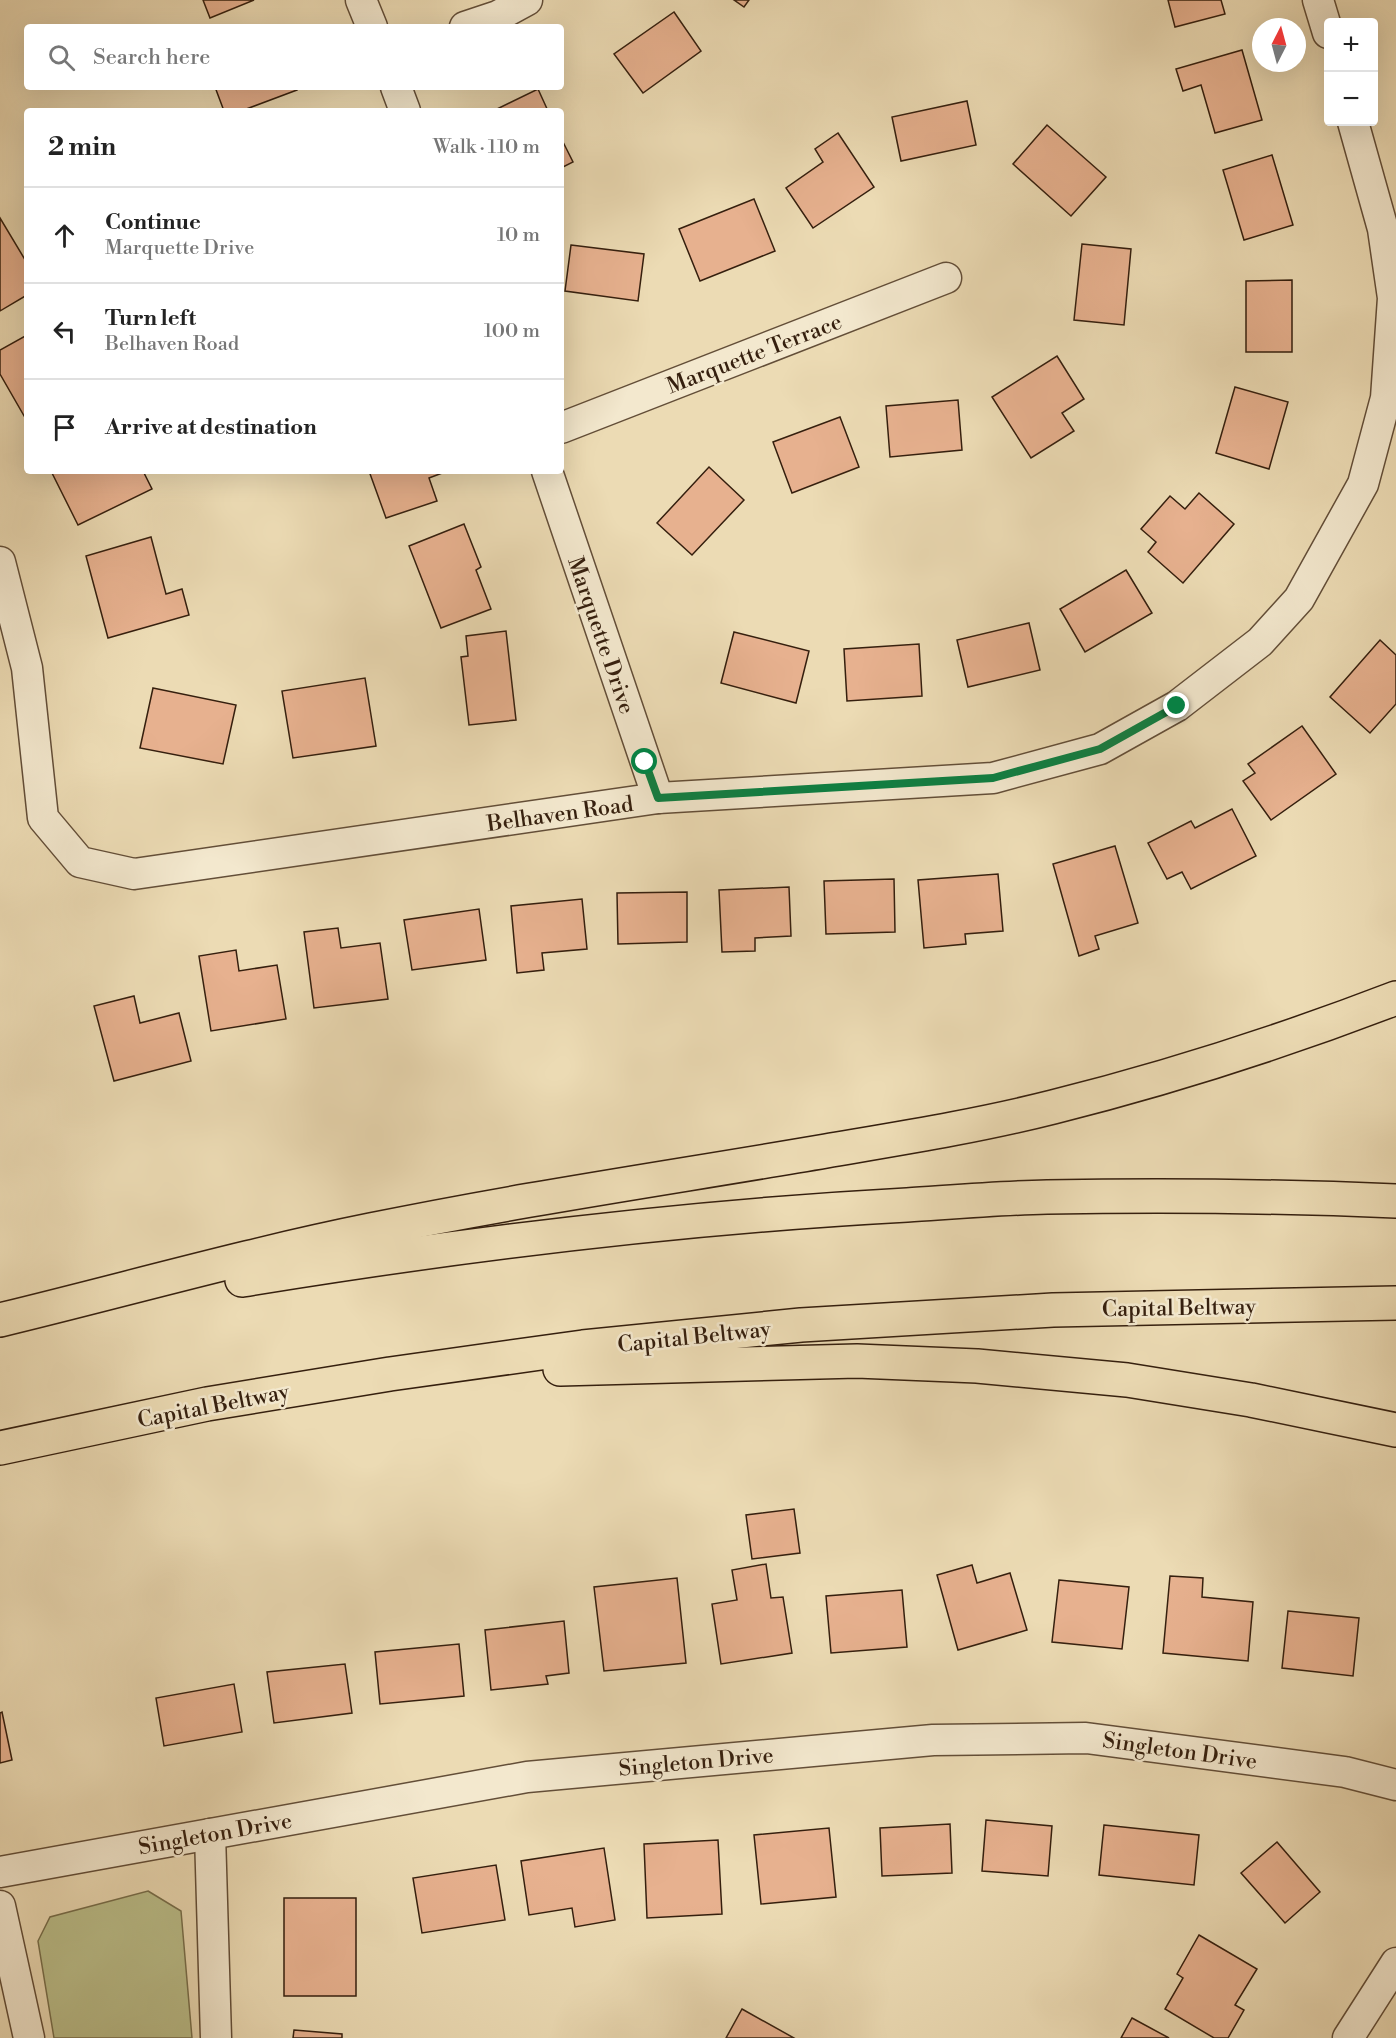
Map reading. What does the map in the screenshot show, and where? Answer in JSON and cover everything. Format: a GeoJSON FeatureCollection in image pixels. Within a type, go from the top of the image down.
{"type":"FeatureCollection","features":[{"type":"Feature","properties":{"kind":"highway"},"geometry":{"type":"LineString","coordinates":[[0,1320],[372,1230],[565,1194],[930,1133],[1051,1108],[1198,1067],[1396,998]]}},
{"type":"Feature","properties":{"kind":"highway"},"geometry":{"type":"LineString","coordinates":[[0,1326],[176,1291],[381,1258],[578,1232],[796,1211],[1045,1197],[1300,1197],[1396,1201]]}},
{"type":"Feature","properties":{"kind":"highway","name":"Capital Beltway"},"geometry":{"type":"LineString","coordinates":[[0,1448],[207,1404],[390,1374],[583,1347],[801,1326],[1053,1310],[1396,1303]]}},
{"type":"Feature","properties":{"kind":"highway"},"geometry":{"type":"LineString","coordinates":[[390,1374],[856,1361],[977,1366],[1127,1380],[1251,1400],[1396,1430]]}},
{"type":"Feature","properties":{"kind":"street"},"geometry":{"type":"LineString","coordinates":[[362,0],[371,24]]}},
{"type":"Feature","properties":{"kind":"street"},"geometry":{"type":"LineString","coordinates":[[474,24],[498,16],[527,0]]}},
{"type":"Feature","properties":{"kind":"street"},"geometry":{"type":"LineString","coordinates":[[1318,0],[1324,18]]}},
{"type":"Feature","properties":{"kind":"street"},"geometry":{"type":"LineString","coordinates":[[397,90],[404,108]]}},
{"type":"Feature","properties":{"kind":"street","name":"Belhaven Road"},"geometry":{"type":"LineString","coordinates":[[0,562],[27,668],[43,818],[80,862],[134,874],[658,798],[993,778],[1100,749],[1177,706],[1260,642],[1299,599],[1363,484],[1386,398],[1393,298],[1383,229],[1354,126]]}},
{"type":"Feature","properties":{"kind":"street","name":"Marquette Terrace"},"geometry":{"type":"LineString","coordinates":[[564,427],[946,278]]}},
{"type":"Feature","properties":{"kind":"street","name":"Marquette Drive"},"geometry":{"type":"LineString","coordinates":[[548,474],[658,798]]}},
{"type":"Feature","properties":{"kind":"street","name":"Singleton Drive"},"geometry":{"type":"LineString","coordinates":[[0,1872],[527,1777],[933,1740],[1086,1738],[1345,1772],[1396,1785]]}},
{"type":"Feature","properties":{"kind":"street"},"geometry":{"type":"LineString","coordinates":[[210,1834],[216,2038]]}},
{"type":"Feature","properties":{"kind":"street"},"geometry":{"type":"LineString","coordinates":[[0,1906],[29,2038]]}},
{"type":"Feature","properties":{"kind":"street"},"geometry":{"type":"LineString","coordinates":[[1348,2038],[1396,1963]]}},
{"type":"Feature","properties":{"kind":"green space"},"geometry":{"type":"Polygon","coordinates":[[[148,1891],[181,1911],[192,2038],[54,2038],[38,1941],[50,1917],[148,1891]]]}},
{"type":"Feature","properties":{"kind":"building"},"geometry":{"type":"Polygon","coordinates":[[[203,0],[254,0],[210,18],[203,0]]]}},
{"type":"Feature","properties":{"kind":"building"},"geometry":{"type":"Polygon","coordinates":[[[734,0],[749,0],[744,7],[734,0]]]}},
{"type":"Feature","properties":{"kind":"building"},"geometry":{"type":"Polygon","coordinates":[[[1168,0],[1221,0],[1225,14],[1175,27],[1168,0]]]}},
{"type":"Feature","properties":{"kind":"building"},"geometry":{"type":"Polygon","coordinates":[[[674,12],[701,51],[643,93],[614,54],[674,12]]]}},
{"type":"Feature","properties":{"kind":"building"},"geometry":{"type":"Polygon","coordinates":[[[1242,50],[1262,120],[1215,133],[1201,85],[1183,91],[1176,69],[1242,50]]]}},
{"type":"Feature","properties":{"kind":"building"},"geometry":{"type":"Polygon","coordinates":[[[216,90],[297,90],[249,108],[223,108],[216,90]]]}},
{"type":"Feature","properties":{"kind":"building"},"geometry":{"type":"Polygon","coordinates":[[[538,90],[547,108],[499,108],[538,90]]]}},
{"type":"Feature","properties":{"kind":"building"},"geometry":{"type":"Polygon","coordinates":[[[967,101],[976,145],[901,161],[892,117],[967,101]]]}},
{"type":"Feature","properties":{"kind":"building"},"geometry":{"type":"Polygon","coordinates":[[[1047,125],[1106,177],[1071,216],[1013,164],[1047,125]]]}},
{"type":"Feature","properties":{"kind":"building"},"geometry":{"type":"Polygon","coordinates":[[[838,133],[874,187],[813,228],[786,188],[823,162],[815,149],[838,133]]]}},
{"type":"Feature","properties":{"kind":"building"},"geometry":{"type":"Polygon","coordinates":[[[564,144],[573,162],[564,166],[564,144]]]}},
{"type":"Feature","properties":{"kind":"building"},"geometry":{"type":"Polygon","coordinates":[[[1272,155],[1293,225],[1244,240],[1223,170],[1272,155]]]}},
{"type":"Feature","properties":{"kind":"building"},"geometry":{"type":"Polygon","coordinates":[[[754,199],[775,251],[700,281],[679,229],[754,199]]]}},
{"type":"Feature","properties":{"kind":"building"},"geometry":{"type":"Polygon","coordinates":[[[0,218],[24,258],[24,297],[0,311],[0,218]]]}},
{"type":"Feature","properties":{"kind":"building"},"geometry":{"type":"Polygon","coordinates":[[[1082,244],[1131,249],[1124,325],[1074,320],[1082,244]]]}},
{"type":"Feature","properties":{"kind":"building"},"geometry":{"type":"Polygon","coordinates":[[[571,245],[644,254],[638,301],[565,291],[571,245]]]}},
{"type":"Feature","properties":{"kind":"building"},"geometry":{"type":"Polygon","coordinates":[[[1292,280],[1292,352],[1246,352],[1246,281],[1292,280]]]}},
{"type":"Feature","properties":{"kind":"building"},"geometry":{"type":"Polygon","coordinates":[[[24,337],[24,416],[0,374],[0,350],[24,337]]]}},
{"type":"Feature","properties":{"kind":"building"},"geometry":{"type":"Polygon","coordinates":[[[1057,356],[1084,399],[1062,413],[1074,431],[1031,458],[992,397],[1057,356]]]}},
{"type":"Feature","properties":{"kind":"building"},"geometry":{"type":"Polygon","coordinates":[[[1235,387],[1288,402],[1269,469],[1216,453],[1235,387]]]}},
{"type":"Feature","properties":{"kind":"building"},"geometry":{"type":"Polygon","coordinates":[[[958,400],[962,450],[890,457],[886,406],[958,400]]]}},
{"type":"Feature","properties":{"kind":"building"},"geometry":{"type":"Polygon","coordinates":[[[840,417],[859,467],[792,493],[773,442],[840,417]]]}},
{"type":"Feature","properties":{"kind":"building"},"geometry":{"type":"Polygon","coordinates":[[[709,467],[744,500],[692,555],[657,523],[709,467]]]}},
{"type":"Feature","properties":{"kind":"building"},"geometry":{"type":"Polygon","coordinates":[[[52,474],[144,474],[152,489],[78,525],[52,474]]]}},
{"type":"Feature","properties":{"kind":"building"},"geometry":{"type":"Polygon","coordinates":[[[370,474],[440,474],[429,478],[437,501],[386,518],[370,474]]]}},
{"type":"Feature","properties":{"kind":"building"},"geometry":{"type":"Polygon","coordinates":[[[1199,493],[1234,524],[1183,583],[1148,552],[1156,542],[1141,529],[1170,496],[1185,509],[1199,493]]]}},
{"type":"Feature","properties":{"kind":"building"},"geometry":{"type":"Polygon","coordinates":[[[464,524],[481,567],[476,570],[491,609],[441,628],[409,546],[464,524]]]}},
{"type":"Feature","properties":{"kind":"building"},"geometry":{"type":"Polygon","coordinates":[[[151,537],[166,594],[182,589],[189,615],[108,638],[86,556],[151,537]]]}},
{"type":"Feature","properties":{"kind":"building"},"geometry":{"type":"Polygon","coordinates":[[[1126,570],[1152,613],[1085,652],[1060,609],[1126,570]]]}},
{"type":"Feature","properties":{"kind":"building"},"geometry":{"type":"Polygon","coordinates":[[[1029,623],[1040,670],[968,687],[957,640],[1029,623]]]}},
{"type":"Feature","properties":{"kind":"building"},"geometry":{"type":"Polygon","coordinates":[[[506,631],[516,720],[469,725],[461,657],[468,656],[466,636],[506,631]]]}},
{"type":"Feature","properties":{"kind":"building"},"geometry":{"type":"Polygon","coordinates":[[[734,632],[809,651],[796,703],[721,683],[734,632]]]}},
{"type":"Feature","properties":{"kind":"building"},"geometry":{"type":"Polygon","coordinates":[[[1380,640],[1396,655],[1396,704],[1370,733],[1330,697],[1380,640]]]}},
{"type":"Feature","properties":{"kind":"building"},"geometry":{"type":"Polygon","coordinates":[[[919,644],[922,696],[847,701],[844,649],[919,644]]]}},
{"type":"Feature","properties":{"kind":"building"},"geometry":{"type":"Polygon","coordinates":[[[365,678],[376,746],[293,758],[282,691],[365,678]]]}},
{"type":"Feature","properties":{"kind":"building"},"geometry":{"type":"Polygon","coordinates":[[[153,688],[236,705],[223,764],[140,748],[153,688]]]}},
{"type":"Feature","properties":{"kind":"building"},"geometry":{"type":"Polygon","coordinates":[[[1302,726],[1336,774],[1271,820],[1243,781],[1255,773],[1248,764],[1302,726]]]}},
{"type":"Feature","properties":{"kind":"building"},"geometry":{"type":"Polygon","coordinates":[[[1232,809],[1256,856],[1191,889],[1182,872],[1167,879],[1148,843],[1191,821],[1195,828],[1232,809]]]}},
{"type":"Feature","properties":{"kind":"building"},"geometry":{"type":"Polygon","coordinates":[[[1115,846],[1138,923],[1095,936],[1099,949],[1079,956],[1053,864],[1115,846]]]}},
{"type":"Feature","properties":{"kind":"building"},"geometry":{"type":"Polygon","coordinates":[[[998,874],[1003,931],[965,934],[966,944],[924,948],[918,880],[998,874]]]}},
{"type":"Feature","properties":{"kind":"building"},"geometry":{"type":"Polygon","coordinates":[[[894,879],[895,932],[826,934],[824,881],[894,879]]]}},
{"type":"Feature","properties":{"kind":"building"},"geometry":{"type":"Polygon","coordinates":[[[789,887],[791,936],[755,938],[755,951],[722,952],[719,890],[789,887]]]}},
{"type":"Feature","properties":{"kind":"building"},"geometry":{"type":"Polygon","coordinates":[[[687,892],[687,942],[618,944],[617,893],[687,892]]]}},
{"type":"Feature","properties":{"kind":"building"},"geometry":{"type":"Polygon","coordinates":[[[582,899],[587,949],[542,953],[544,970],[517,973],[511,906],[582,899]]]}},
{"type":"Feature","properties":{"kind":"building"},"geometry":{"type":"Polygon","coordinates":[[[479,909],[486,960],[412,970],[404,920],[479,909]]]}},
{"type":"Feature","properties":{"kind":"building"},"geometry":{"type":"Polygon","coordinates":[[[338,928],[341,948],[380,943],[388,999],[314,1008],[304,932],[338,928]]]}},
{"type":"Feature","properties":{"kind":"building"},"geometry":{"type":"Polygon","coordinates":[[[236,950],[239,971],[277,965],[286,1019],[211,1031],[199,956],[236,950]]]}},
{"type":"Feature","properties":{"kind":"building"},"geometry":{"type":"Polygon","coordinates":[[[134,996],[140,1023],[179,1013],[191,1061],[114,1081],[94,1006],[134,996]]]}},
{"type":"Feature","properties":{"kind":"building"},"geometry":{"type":"Polygon","coordinates":[[[794,1509],[800,1553],[752,1559],[746,1515],[794,1509]]]}},
{"type":"Feature","properties":{"kind":"building"},"geometry":{"type":"Polygon","coordinates":[[[766,1564],[771,1598],[783,1597],[792,1653],[721,1664],[712,1604],[737,1600],[732,1570],[766,1564]]]}},
{"type":"Feature","properties":{"kind":"building"},"geometry":{"type":"Polygon","coordinates":[[[972,1565],[977,1583],[1010,1573],[1027,1630],[958,1650],[937,1575],[972,1565]]]}},
{"type":"Feature","properties":{"kind":"building"},"geometry":{"type":"Polygon","coordinates":[[[1170,1576],[1203,1578],[1202,1597],[1253,1602],[1248,1661],[1163,1653],[1170,1576]]]}},
{"type":"Feature","properties":{"kind":"building"},"geometry":{"type":"Polygon","coordinates":[[[677,1578],[686,1663],[604,1671],[594,1587],[677,1578]]]}},
{"type":"Feature","properties":{"kind":"building"},"geometry":{"type":"Polygon","coordinates":[[[1059,1580],[1129,1587],[1122,1649],[1052,1642],[1059,1580]]]}},
{"type":"Feature","properties":{"kind":"building"},"geometry":{"type":"Polygon","coordinates":[[[902,1590],[907,1647],[831,1653],[826,1596],[902,1590]]]}},
{"type":"Feature","properties":{"kind":"building"},"geometry":{"type":"Polygon","coordinates":[[[1288,1611],[1359,1618],[1353,1676],[1282,1668],[1288,1611]]]}},
{"type":"Feature","properties":{"kind":"building"},"geometry":{"type":"Polygon","coordinates":[[[564,1621],[569,1673],[546,1676],[548,1684],[491,1690],[485,1630],[564,1621]]]}},
{"type":"Feature","properties":{"kind":"building"},"geometry":{"type":"Polygon","coordinates":[[[459,1644],[464,1696],[380,1704],[375,1652],[459,1644]]]}},
{"type":"Feature","properties":{"kind":"building"},"geometry":{"type":"Polygon","coordinates":[[[345,1664],[352,1713],[274,1723],[267,1672],[345,1664]]]}},
{"type":"Feature","properties":{"kind":"building"},"geometry":{"type":"Polygon","coordinates":[[[234,1684],[242,1732],[164,1746],[156,1698],[234,1684]]]}},
{"type":"Feature","properties":{"kind":"building"},"geometry":{"type":"Polygon","coordinates":[[[2,1712],[12,1760],[0,1763],[0,1713],[2,1712]]]}},
{"type":"Feature","properties":{"kind":"building"},"geometry":{"type":"Polygon","coordinates":[[[986,1820],[1052,1826],[1048,1876],[982,1871],[986,1820]]]}},
{"type":"Feature","properties":{"kind":"building"},"geometry":{"type":"Polygon","coordinates":[[[950,1824],[952,1873],[882,1876],[880,1828],[950,1824]]]}},
{"type":"Feature","properties":{"kind":"building"},"geometry":{"type":"Polygon","coordinates":[[[1104,1825],[1199,1835],[1194,1885],[1099,1875],[1104,1825]]]}},
{"type":"Feature","properties":{"kind":"building"},"geometry":{"type":"Polygon","coordinates":[[[829,1828],[836,1897],[761,1904],[754,1835],[829,1828]]]}},
{"type":"Feature","properties":{"kind":"building"},"geometry":{"type":"Polygon","coordinates":[[[718,1840],[722,1914],[647,1918],[644,1844],[718,1840]]]}},
{"type":"Feature","properties":{"kind":"building"},"geometry":{"type":"Polygon","coordinates":[[[1277,1842],[1320,1892],[1285,1923],[1241,1873],[1277,1842]]]}},
{"type":"Feature","properties":{"kind":"building"},"geometry":{"type":"Polygon","coordinates":[[[604,1848],[615,1920],[575,1927],[572,1908],[529,1915],[521,1861],[604,1848]]]}},
{"type":"Feature","properties":{"kind":"building"},"geometry":{"type":"Polygon","coordinates":[[[496,1865],[505,1920],[422,1933],[413,1878],[496,1865]]]}},
{"type":"Feature","properties":{"kind":"building"},"geometry":{"type":"Polygon","coordinates":[[[284,1898],[356,1898],[356,1996],[284,1996],[284,1898]]]}},
{"type":"Feature","properties":{"kind":"building"},"geometry":{"type":"Polygon","coordinates":[[[1199,1935],[1257,1969],[1235,2005],[1244,2010],[1228,2038],[1214,2038],[1165,2009],[1183,1978],[1177,1974],[1199,1935]]]}},
{"type":"Feature","properties":{"kind":"building"},"geometry":{"type":"Polygon","coordinates":[[[742,2009],[794,2038],[726,2038],[742,2009]]]}},
{"type":"Feature","properties":{"kind":"building"},"geometry":{"type":"Polygon","coordinates":[[[1132,2018],[1169,2038],[1121,2038],[1132,2018]]]}},
{"type":"Feature","properties":{"kind":"building"},"geometry":{"type":"Polygon","coordinates":[[[294,2030],[342,2034],[342,2038],[293,2038],[294,2030]]]}},
{"type":"Feature","properties":{"kind":"route"},"geometry":{"type":"LineString","coordinates":[[645,762],[658,798],[993,778],[1100,749],[1177,706]]}}]}
